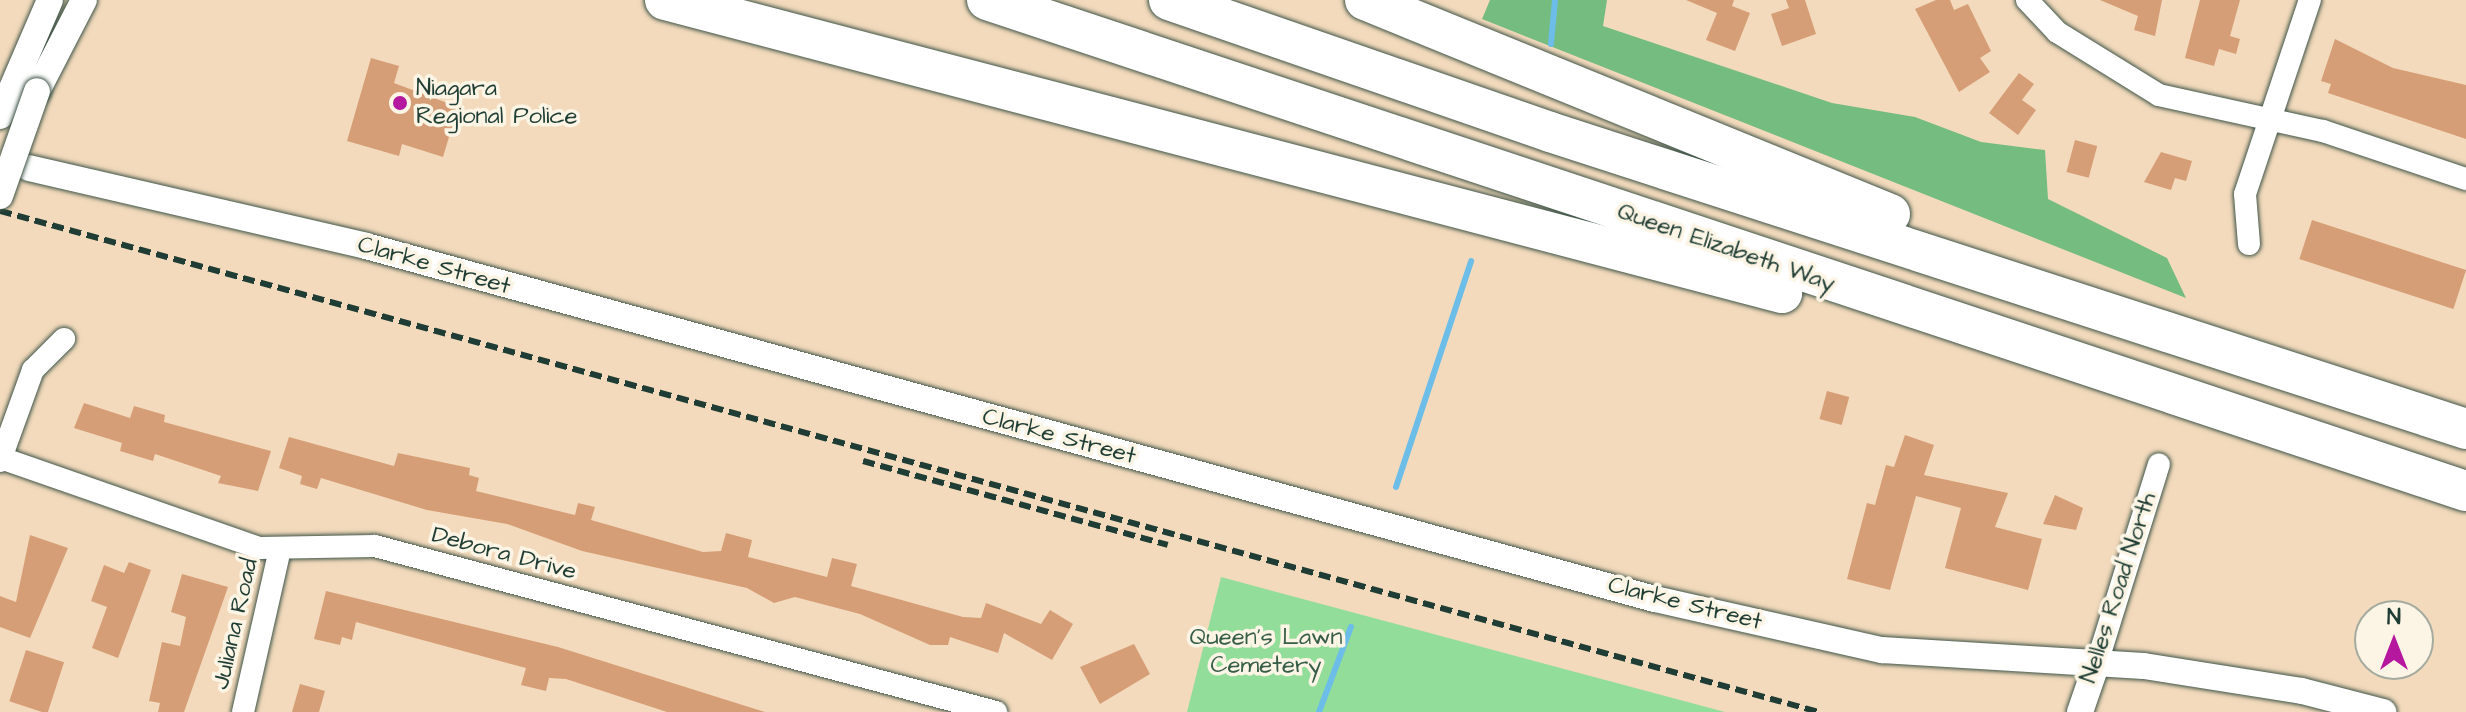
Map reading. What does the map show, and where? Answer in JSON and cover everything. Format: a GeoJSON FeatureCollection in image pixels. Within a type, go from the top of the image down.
{"type":"FeatureCollection","features":[{"type":"Feature","properties":{"kind":"highway"},"geometry":{"type":"LineString","coordinates":[[665,0],[1788,294],[1909,311]]}},
{"type":"Feature","properties":{"kind":"highway","name":"Queen Elizabeth Way"},"geometry":{"type":"LineString","coordinates":[[987,0],[1909,311],[2466,491]]}},
{"type":"Feature","properties":{"kind":"highway"},"geometry":{"type":"LineString","coordinates":[[1169,0],[1550,132],[1978,267],[2466,429]]}},
{"type":"Feature","properties":{"kind":"highway"},"geometry":{"type":"LineString","coordinates":[[1365,0],[1916,224],[1978,267]]}},
{"type":"Feature","properties":{"kind":"street"},"geometry":{"type":"LineString","coordinates":[[0,196],[25,88],[50,0]]}},
{"type":"Feature","properties":{"kind":"street"},"geometry":{"type":"LineString","coordinates":[[0,116],[25,88],[84,0]]}},
{"type":"Feature","properties":{"kind":"street"},"geometry":{"type":"LineString","coordinates":[[2027,0],[2057,32],[2159,95],[2267,124],[2323,131],[2466,179]]}},
{"type":"Feature","properties":{"kind":"street"},"geometry":{"type":"LineString","coordinates":[[2249,244],[2245,194],[2310,0]]}},
{"type":"Feature","properties":{"kind":"street","name":"Clarke Street"},"geometry":{"type":"LineString","coordinates":[[29,168],[366,246],[1655,599],[1882,650],[2097,663],[2302,691],[2383,712]]}},
{"type":"Feature","properties":{"kind":"street"},"geometry":{"type":"LineString","coordinates":[[1,460],[33,370],[64,339]]}},
{"type":"Feature","properties":{"kind":"street","name":"Debora Drive"},"geometry":{"type":"LineString","coordinates":[[1,460],[259,548],[280,549],[343,541],[375,546],[996,712]]}},
{"type":"Feature","properties":{"kind":"street","name":"Nelles Road North"},"geometry":{"type":"LineString","coordinates":[[2080,712],[2159,464]]}},
{"type":"Feature","properties":{"kind":"street","name":"Juliana Road"},"geometry":{"type":"LineString","coordinates":[[243,712],[280,549]]}},
{"type":"Feature","properties":{"kind":"green space"},"geometry":{"type":"Polygon","coordinates":[[[1490,0],[1607,0],[1603,26],[1832,103],[1915,117],[1981,142],[2045,150],[2048,199],[2167,258],[2186,298],[1482,19],[1490,0]]]}},
{"type":"Feature","properties":{"kind":"green space","name":"Queen's Lawn Cemetery"},"geometry":{"type":"Polygon","coordinates":[[[1221,577],[1725,712],[1187,712],[1221,577]]]}},
{"type":"Feature","properties":{"kind":"building"},"geometry":{"type":"Polygon","coordinates":[[[1686,0],[1734,0],[1732,6],[1750,13],[1735,51],[1706,40],[1717,13],[1686,0]]]}},
{"type":"Feature","properties":{"kind":"building"},"geometry":{"type":"Polygon","coordinates":[[[1786,0],[1805,0],[1816,34],[1782,46],[1771,14],[1789,8],[1786,0]]]}},
{"type":"Feature","properties":{"kind":"building"},"geometry":{"type":"Polygon","coordinates":[[[1936,0],[1950,0],[1954,10],[1968,4],[1991,51],[1980,58],[1990,72],[1959,92],[1915,9],[1936,0]]]}},
{"type":"Feature","properties":{"kind":"building"},"geometry":{"type":"Polygon","coordinates":[[[2100,0],[2162,0],[2155,36],[2134,30],[2138,16],[2100,0]]]}},
{"type":"Feature","properties":{"kind":"building"},"geometry":{"type":"Polygon","coordinates":[[[2200,0],[2240,0],[2230,36],[2240,39],[2236,54],[2219,49],[2214,66],[2185,58],[2200,0]]]}},
{"type":"Feature","properties":{"kind":"building"},"geometry":{"type":"Polygon","coordinates":[[[2335,39],[2393,68],[2466,85],[2466,139],[2328,93],[2331,84],[2321,81],[2335,39]]]}},
{"type":"Feature","properties":{"kind":"building","name":"Niagara Regional Police"},"geometry":{"type":"Polygon","coordinates":[[[371,58],[399,66],[394,83],[458,107],[443,157],[402,144],[399,156],[347,141],[371,58]]]}},
{"type":"Feature","properties":{"kind":"building"},"geometry":{"type":"Polygon","coordinates":[[[2019,73],[2034,84],[2022,100],[2036,110],[2018,135],[1989,113],[2019,73]]]}},
{"type":"Feature","properties":{"kind":"building"},"geometry":{"type":"Polygon","coordinates":[[[2075,140],[2097,146],[2089,178],[2066,172],[2075,140]]]}},
{"type":"Feature","properties":{"kind":"building"},"geometry":{"type":"Polygon","coordinates":[[[2161,152],[2192,161],[2186,181],[2175,178],[2171,190],[2144,182],[2161,152]]]}},
{"type":"Feature","properties":{"kind":"building"},"geometry":{"type":"Polygon","coordinates":[[[2312,220],[2466,270],[2453,309],[2299,259],[2312,220]]]}},
{"type":"Feature","properties":{"kind":"building"},"geometry":{"type":"Polygon","coordinates":[[[1827,391],[1849,397],[1842,425],[1819,419],[1827,391]]]}},
{"type":"Feature","properties":{"kind":"building"},"geometry":{"type":"Polygon","coordinates":[[[84,403],[130,418],[134,406],[165,415],[164,422],[271,451],[258,491],[218,483],[221,476],[155,454],[153,461],[120,451],[122,443],[74,428],[84,403]]]}},
{"type":"Feature","properties":{"kind":"building"},"geometry":{"type":"Polygon","coordinates":[[[1905,435],[1934,445],[1924,475],[2008,493],[1995,527],[2042,539],[2028,590],[1945,568],[1961,508],[1916,496],[1890,590],[1847,579],[1867,503],[1875,505],[1886,465],[1894,467],[1905,435]]]}},
{"type":"Feature","properties":{"kind":"building"},"geometry":{"type":"Polygon","coordinates":[[[289,437],[394,466],[398,453],[470,468],[469,475],[479,478],[476,491],[575,515],[578,503],[595,507],[591,520],[703,552],[721,551],[726,533],[752,540],[748,557],[827,577],[832,558],[857,564],[851,586],[963,617],[981,618],[986,603],[1041,624],[1050,610],[1073,624],[1052,660],[1004,633],[998,653],[950,637],[948,645],[930,645],[860,614],[795,597],[774,603],[747,588],[582,551],[507,524],[427,510],[321,478],[317,489],[300,484],[302,476],[279,468],[289,437]]]}},
{"type":"Feature","properties":{"kind":"building"},"geometry":{"type":"Polygon","coordinates":[[[2055,495],[2083,508],[2076,530],[2043,524],[2055,495]]]}},
{"type":"Feature","properties":{"kind":"building"},"geometry":{"type":"Polygon","coordinates":[[[30,535],[68,548],[30,638],[0,627],[0,596],[16,602],[30,535]]]}},
{"type":"Feature","properties":{"kind":"building"},"geometry":{"type":"Polygon","coordinates":[[[129,562],[151,570],[118,658],[92,648],[107,607],[91,601],[104,565],[124,573],[129,562]]]}},
{"type":"Feature","properties":{"kind":"building"},"geometry":{"type":"Polygon","coordinates":[[[182,574],[228,587],[184,712],[158,712],[160,703],[149,701],[162,642],[180,646],[186,617],[171,612],[182,574]]]}},
{"type":"Feature","properties":{"kind":"building"},"geometry":{"type":"Polygon","coordinates":[[[326,591],[558,647],[765,712],[667,712],[566,679],[549,678],[546,691],[521,685],[526,668],[356,622],[352,640],[342,637],[340,645],[314,639],[326,591]]]}},
{"type":"Feature","properties":{"kind":"building"},"geometry":{"type":"Polygon","coordinates":[[[1134,644],[1150,674],[1100,704],[1080,667],[1134,644]]]}},
{"type":"Feature","properties":{"kind":"building"},"geometry":{"type":"Polygon","coordinates":[[[26,650],[64,662],[48,712],[9,701],[26,650]]]}},
{"type":"Feature","properties":{"kind":"building"},"geometry":{"type":"Polygon","coordinates":[[[300,684],[325,691],[319,712],[292,712],[300,684]]]}},
{"type":"Feature","properties":{"kind":"waterway"},"geometry":{"type":"LineString","coordinates":[[1551,44],[1555,0]]}},
{"type":"Feature","properties":{"kind":"waterway"},"geometry":{"type":"LineString","coordinates":[[1396,487],[1471,261]]}},
{"type":"Feature","properties":{"kind":"waterway"},"geometry":{"type":"LineString","coordinates":[[1319,712],[1351,627]]}},
{"type":"Feature","properties":{"kind":"railway"},"geometry":{"type":"LineString","coordinates":[[0,211],[1819,712]]}},
{"type":"Feature","properties":{"kind":"railway"},"geometry":{"type":"LineString","coordinates":[[863,461],[1168,545]]}},
{"type":"Feature","properties":{"kind":"place","name":"Niagara Regional Police"},"geometry":{"type":"Point","coordinates":[400,103]}}]}
